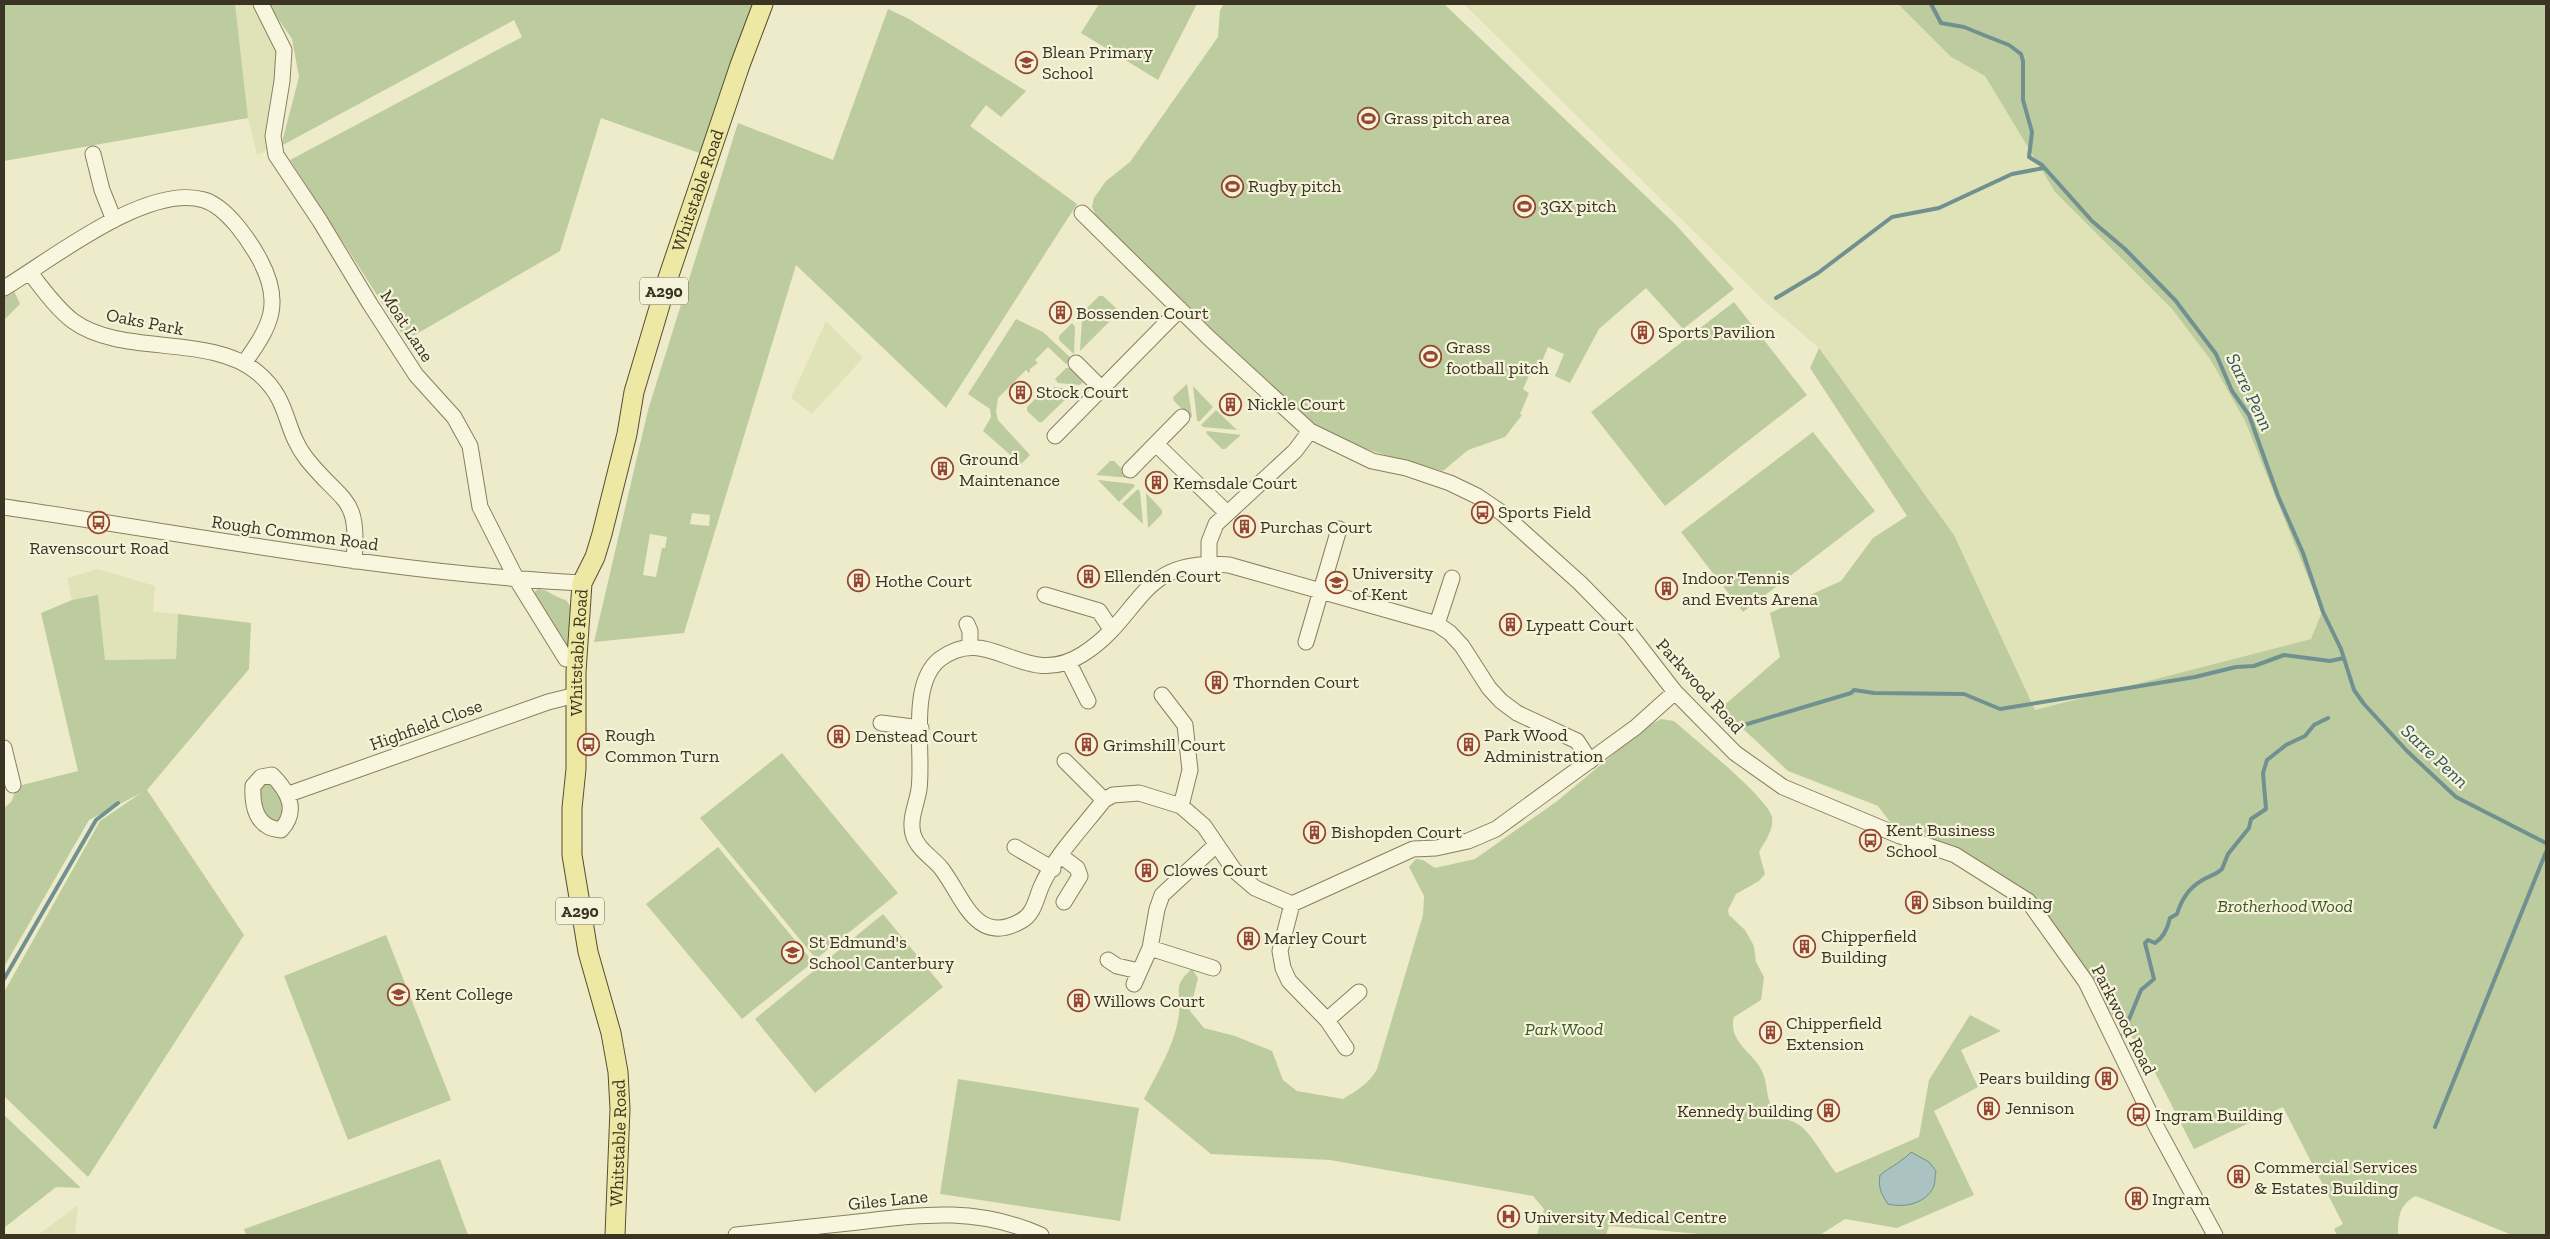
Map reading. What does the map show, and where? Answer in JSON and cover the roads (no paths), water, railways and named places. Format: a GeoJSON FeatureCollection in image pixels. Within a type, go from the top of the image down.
{"type":"FeatureCollection","features":[{"type":"Feature","properties":{"kind":"main road","name":"Whitstable Road"},"geometry":{"type":"LineString","coordinates":[[615,1235],[620,1109],[618,1072],[611,1033],[588,952],[572,855],[572,808],[576,769],[576,696],[582,583],[595,557],[602,534],[627,434],[634,392],[668,278],[737,74],[764,4]]}},
{"type":"Feature","properties":{"kind":"street","name":"Moat Lane"},"geometry":{"type":"LineString","coordinates":[[261,4],[284,50],[282,81],[274,117],[273,136],[276,155],[320,221],[416,375],[454,417],[470,446],[480,507],[517,580],[566,659]]}},
{"type":"Feature","properties":{"kind":"street"},"geometry":{"type":"LineString","coordinates":[[93,154],[102,190],[114,220]]}},
{"type":"Feature","properties":{"kind":"street"},"geometry":{"type":"LineString","coordinates":[[4,288],[30,273],[71,243],[114,220],[169,198],[180,196],[205,200],[239,227],[267,273],[273,296],[273,309],[269,322],[244,363]]}},
{"type":"Feature","properties":{"kind":"street","name":"Parkwood Road"},"geometry":{"type":"LineString","coordinates":[[1082,213],[1180,310],[1310,431],[1372,461],[1406,468],[1450,483],[1477,496],[1502,513],[1580,583],[1630,634],[1675,692],[1734,753],[1783,787],[1955,855],[2028,901],[2086,982],[2158,1128],[2215,1235]]}},
{"type":"Feature","properties":{"kind":"street","name":"Oaks Park"},"geometry":{"type":"LineString","coordinates":[[30,273],[63,312],[75,322],[89,329],[115,337],[220,354],[244,363],[258,373],[278,395],[304,456],[350,506],[356,525],[354,561]]}},
{"type":"Feature","properties":{"kind":"street"},"geometry":{"type":"LineString","coordinates":[[1055,436],[1180,310]]}},
{"type":"Feature","properties":{"kind":"street"},"geometry":{"type":"LineString","coordinates":[[1076,363],[1101,388]]}},
{"type":"Feature","properties":{"kind":"street"},"geometry":{"type":"LineString","coordinates":[[1130,470],[1182,417]]}},
{"type":"Feature","properties":{"kind":"street"},"geometry":{"type":"LineString","coordinates":[[1209,563],[1209,542],[1212,530],[1227,513],[1295,451],[1310,431]]}},
{"type":"Feature","properties":{"kind":"street"},"geometry":{"type":"LineString","coordinates":[[1156,444],[1227,513]]}},
{"type":"Feature","properties":{"kind":"street","name":"Rough Common Road"},"geometry":{"type":"LineString","coordinates":[[4,507],[354,561],[517,580],[582,583]]}},
{"type":"Feature","properties":{"kind":"street"},"geometry":{"type":"LineString","coordinates":[[1306,642],[1339,529]]}},
{"type":"Feature","properties":{"kind":"street"},"geometry":{"type":"LineString","coordinates":[[1590,761],[1577,741],[1517,713],[1500,701],[1489,688],[1462,646],[1450,633],[1437,624],[1229,565],[1209,563],[1175,569],[1165,575],[1146,590],[1111,630],[1086,653],[1069,663],[1049,667],[1030,666],[994,651],[970,646],[939,660],[930,671],[924,684],[921,699],[919,789],[912,819],[913,834],[918,845],[940,868],[970,913],[989,928],[1005,928],[1023,921],[1033,910],[1042,885],[1104,800],[1113,795],[1139,793],[1181,806],[1204,826],[1234,870],[1255,888],[1292,904],[1413,849],[1436,848],[1468,841],[1496,829],[1590,761],[1636,726],[1675,692]]}},
{"type":"Feature","properties":{"kind":"street"},"geometry":{"type":"LineString","coordinates":[[1437,624],[1452,578]]}},
{"type":"Feature","properties":{"kind":"street"},"geometry":{"type":"LineString","coordinates":[[1045,595],[1100,611],[1111,630]]}},
{"type":"Feature","properties":{"kind":"street"},"geometry":{"type":"LineString","coordinates":[[967,624],[970,631],[970,646]]}},
{"type":"Feature","properties":{"kind":"street"},"geometry":{"type":"LineString","coordinates":[[1069,663],[1088,700]]}},
{"type":"Feature","properties":{"kind":"street"},"geometry":{"type":"LineString","coordinates":[[1162,695],[1185,715],[1190,770],[1181,806]]}},
{"type":"Feature","properties":{"kind":"street","name":"Highfield Close"},"geometry":{"type":"LineString","coordinates":[[289,794],[548,702],[576,696]]}},
{"type":"Feature","properties":{"kind":"street"},"geometry":{"type":"LineString","coordinates":[[881,723],[921,728]]}},
{"type":"Feature","properties":{"kind":"street"},"geometry":{"type":"LineString","coordinates":[[4,748],[13,785]]}},
{"type":"Feature","properties":{"kind":"street"},"geometry":{"type":"LineString","coordinates":[[1065,761],[1104,800]]}},
{"type":"Feature","properties":{"kind":"street"},"geometry":{"type":"LineString","coordinates":[[1108,960],[1136,978],[1150,948],[1157,909],[1162,895],[1216,846]]}},
{"type":"Feature","properties":{"kind":"street"},"geometry":{"type":"LineString","coordinates":[[1015,847],[1077,868],[1080,876],[1064,902]]}},
{"type":"Feature","properties":{"kind":"street"},"geometry":{"type":"LineString","coordinates":[[1292,904],[1280,951],[1283,968],[1294,987],[1327,1020],[1346,1048]]}},
{"type":"Feature","properties":{"kind":"street"},"geometry":{"type":"LineString","coordinates":[[1150,948],[1213,968]]}},
{"type":"Feature","properties":{"kind":"street"},"geometry":{"type":"LineString","coordinates":[[1327,1020],[1359,992]]}},
{"type":"Feature","properties":{"kind":"street","name":"Giles Lane"},"geometry":{"type":"LineString","coordinates":[[736,1235],[931,1214],[985,1217],[1006,1221],[1041,1235]]}},
{"type":"Feature","properties":{"kind":"water"},"geometry":{"type":"Polygon","coordinates":[[[1911,1152],[1929,1162],[1936,1171],[1934,1186],[1926,1197],[1920,1201],[1907,1205],[1888,1204],[1879,1183],[1880,1175],[1911,1152]]]}},
{"type":"Feature","properties":{"kind":"waterway","name":"Sarre Penn"},"geometry":{"type":"LineString","coordinates":[[1931,4],[1941,23],[1964,27],[2009,45],[2021,54],[2023,61],[2023,100],[2032,132],[2029,157],[2042,165],[2092,221],[2125,249],[2175,300],[2216,354],[2232,391],[2249,415],[2278,496],[2303,553],[2323,612],[2341,649],[2354,690],[2364,704],[2407,751],[2456,797],[2546,843]]}},
{"type":"Feature","properties":{"kind":"waterway"},"geometry":{"type":"LineString","coordinates":[[1776,298],[1818,273],[1892,217],[1939,208],[2012,174],[2044,168]]}},
{"type":"Feature","properties":{"kind":"waterway"},"geometry":{"type":"LineString","coordinates":[[1734,728],[1851,693],[1854,690],[1874,693],[1964,694],[2000,709],[2195,677],[2236,667],[2254,666],[2284,655],[2330,661],[2344,658]]}},
{"type":"Feature","properties":{"kind":"waterway"},"geometry":{"type":"LineString","coordinates":[[2123,1034],[2141,990],[2154,979],[2145,943],[2148,940],[2155,943],[2160,938],[2170,918],[2177,914],[2189,891],[2204,879],[2222,869],[2228,854],[2249,828],[2251,819],[2266,809],[2263,773],[2267,760],[2286,745],[2305,736],[2314,725],[2328,718]]}},
{"type":"Feature","properties":{"kind":"waterway"},"geometry":{"type":"LineString","coordinates":[[4,979],[96,820],[118,803]]}},
{"type":"Feature","properties":{"kind":"waterway"},"geometry":{"type":"LineString","coordinates":[[2435,1127],[2546,852]]}},
{"type":"Feature","properties":{"kind":"place","name":"Blean Primary School"},"geometry":{"type":"Point","coordinates":[1026,62]}},
{"type":"Feature","properties":{"kind":"place","name":"Grass pitch area"},"geometry":{"type":"Point","coordinates":[1368,118]}},
{"type":"Feature","properties":{"kind":"place","name":"Rugby pitch"},"geometry":{"type":"Point","coordinates":[1232,186]}},
{"type":"Feature","properties":{"kind":"place","name":"3GX pitch"},"geometry":{"type":"Point","coordinates":[1524,206]}},
{"type":"Feature","properties":{"kind":"place","name":"Bossenden Court"},"geometry":{"type":"Point","coordinates":[1060,313]}},
{"type":"Feature","properties":{"kind":"place","name":"Sports Pavilion"},"geometry":{"type":"Point","coordinates":[1642,332]}},
{"type":"Feature","properties":{"kind":"place","name":"Grass football pitch"},"geometry":{"type":"Point","coordinates":[1430,357]}},
{"type":"Feature","properties":{"kind":"place","name":"Stock Court"},"geometry":{"type":"Point","coordinates":[1020,392]}},
{"type":"Feature","properties":{"kind":"place","name":"Nickle Court"},"geometry":{"type":"Point","coordinates":[1231,404]}},
{"type":"Feature","properties":{"kind":"place","name":"Ground Maintenance"},"geometry":{"type":"Point","coordinates":[943,469]}},
{"type":"Feature","properties":{"kind":"place","name":"Kemsdale Court"},"geometry":{"type":"Point","coordinates":[1157,483]}},
{"type":"Feature","properties":{"kind":"place","name":"Sports Field"},"geometry":{"type":"Point","coordinates":[1482,512]}},
{"type":"Feature","properties":{"kind":"place","name":"Ravenscourt Road"},"geometry":{"type":"Point","coordinates":[99,523]}},
{"type":"Feature","properties":{"kind":"place","name":"Purchas Court"},"geometry":{"type":"Point","coordinates":[1244,527]}},
{"type":"Feature","properties":{"kind":"place","name":"Ellenden Court"},"geometry":{"type":"Point","coordinates":[1088,576]}},
{"type":"Feature","properties":{"kind":"place","name":"Hothe Court"},"geometry":{"type":"Point","coordinates":[859,581]}},
{"type":"Feature","properties":{"kind":"place","name":"University of Kent"},"geometry":{"type":"Point","coordinates":[1336,583]}},
{"type":"Feature","properties":{"kind":"place","name":"Indoor Tennis and Events Arena"},"geometry":{"type":"Point","coordinates":[1666,588]}},
{"type":"Feature","properties":{"kind":"place","name":"Lypeatt Court"},"geometry":{"type":"Point","coordinates":[1510,625]}},
{"type":"Feature","properties":{"kind":"place","name":"Thornden Court"},"geometry":{"type":"Point","coordinates":[1217,682]}},
{"type":"Feature","properties":{"kind":"place","name":"Denstead Court"},"geometry":{"type":"Point","coordinates":[839,736]}},
{"type":"Feature","properties":{"kind":"place","name":"Rough Common Turn"},"geometry":{"type":"Point","coordinates":[589,745]}},
{"type":"Feature","properties":{"kind":"place","name":"Grimshill Court"},"geometry":{"type":"Point","coordinates":[1087,745]}},
{"type":"Feature","properties":{"kind":"place","name":"Park Wood Administration"},"geometry":{"type":"Point","coordinates":[1468,745]}},
{"type":"Feature","properties":{"kind":"place","name":"Bishopden Court"},"geometry":{"type":"Point","coordinates":[1315,832]}},
{"type":"Feature","properties":{"kind":"place","name":"Kent Business School"},"geometry":{"type":"Point","coordinates":[1870,840]}},
{"type":"Feature","properties":{"kind":"place","name":"Clowes Court"},"geometry":{"type":"Point","coordinates":[1147,870]}},
{"type":"Feature","properties":{"kind":"place","name":"Sibson building"},"geometry":{"type":"Point","coordinates":[1916,903]}},
{"type":"Feature","properties":{"kind":"place","name":"Marley Court"},"geometry":{"type":"Point","coordinates":[1248,938]}},
{"type":"Feature","properties":{"kind":"place","name":"Chipperfield Building"},"geometry":{"type":"Point","coordinates":[1805,946]}},
{"type":"Feature","properties":{"kind":"place","name":"St Edmund's School Canterbury"},"geometry":{"type":"Point","coordinates":[793,952]}},
{"type":"Feature","properties":{"kind":"place","name":"Kent College"},"geometry":{"type":"Point","coordinates":[399,994]}},
{"type":"Feature","properties":{"kind":"place","name":"Willows Court"},"geometry":{"type":"Point","coordinates":[1078,1001]}},
{"type":"Feature","properties":{"kind":"place","name":"Chipperfield Extension"},"geometry":{"type":"Point","coordinates":[1770,1033]}},
{"type":"Feature","properties":{"kind":"place","name":"Pears building"},"geometry":{"type":"Point","coordinates":[2106,1078]}},
{"type":"Feature","properties":{"kind":"place","name":"Jennison"},"geometry":{"type":"Point","coordinates":[1989,1108]}},
{"type":"Feature","properties":{"kind":"place","name":"Kennedy building"},"geometry":{"type":"Point","coordinates":[1829,1111]}},
{"type":"Feature","properties":{"kind":"place","name":"Ingram Building"},"geometry":{"type":"Point","coordinates":[2139,1115]}},
{"type":"Feature","properties":{"kind":"place","name":"Commercial Services & Estates Building"},"geometry":{"type":"Point","coordinates":[2238,1177]}},
{"type":"Feature","properties":{"kind":"place","name":"Ingram"},"geometry":{"type":"Point","coordinates":[2136,1199]}},
{"type":"Feature","properties":{"kind":"place","name":"University Medical Centre"},"geometry":{"type":"Point","coordinates":[1508,1217]}},
{"type":"Feature","properties":{"kind":"park label","name":"Brotherhood Wood"},"geometry":{"type":"Point","coordinates":[2285,906]}},
{"type":"Feature","properties":{"kind":"park label","name":"Park Wood"},"geometry":{"type":"Point","coordinates":[1564,1029]}}]}
